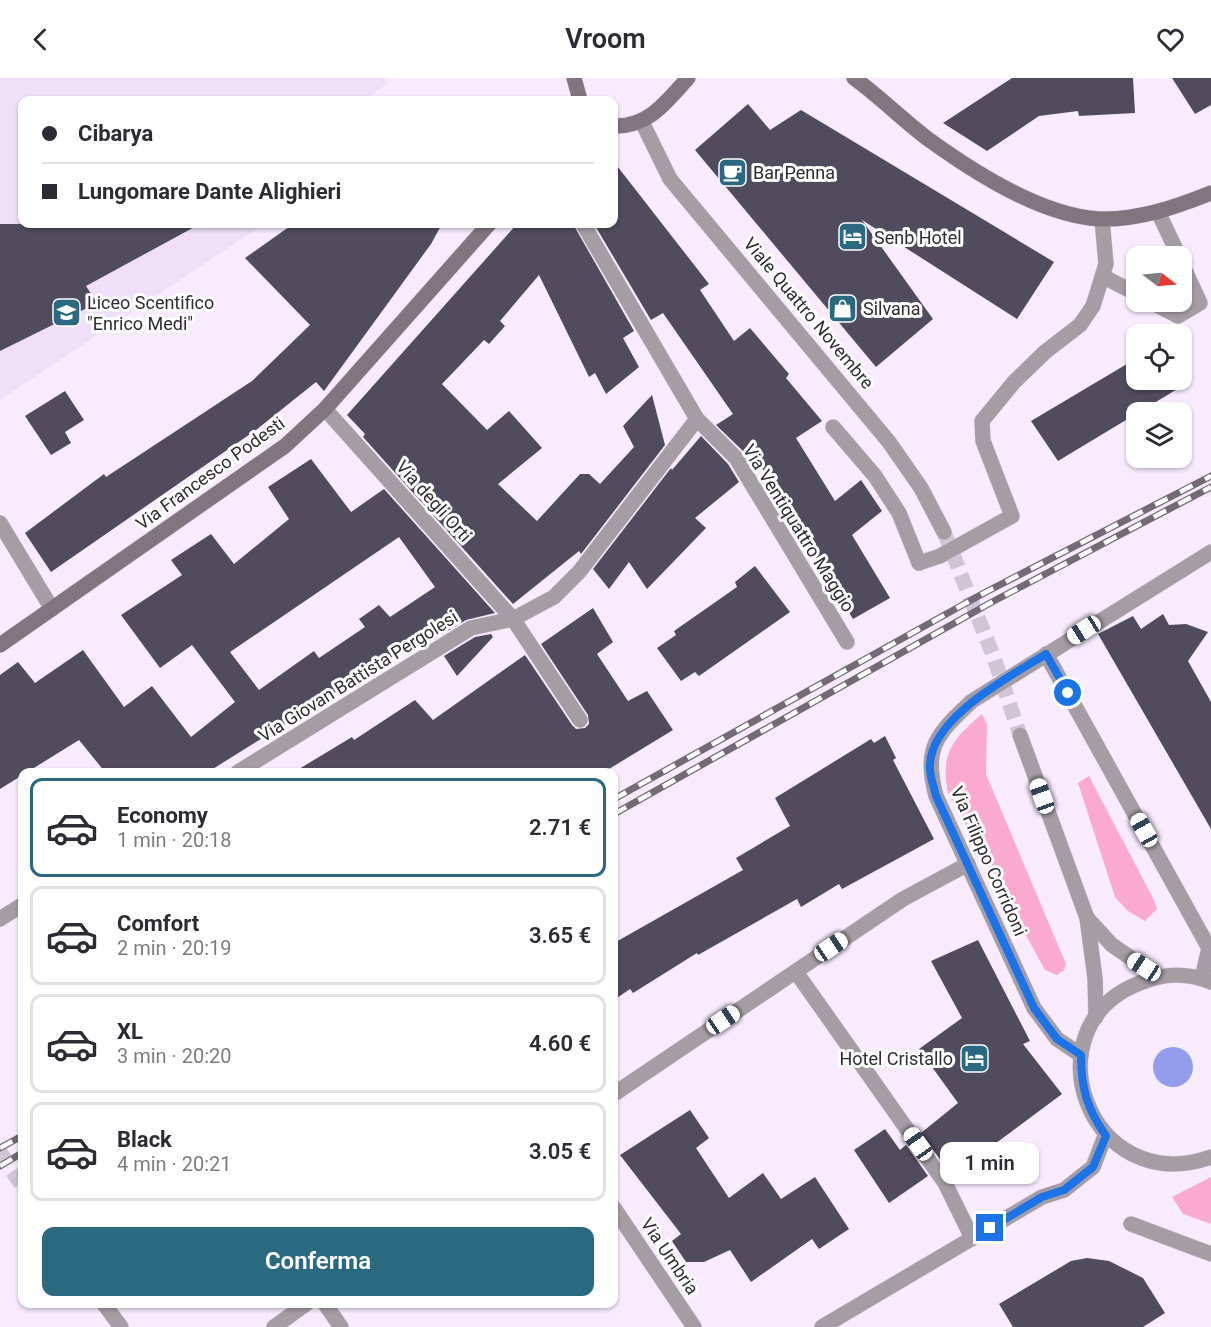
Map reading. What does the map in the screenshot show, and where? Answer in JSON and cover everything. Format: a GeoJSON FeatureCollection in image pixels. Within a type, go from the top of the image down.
{"type":"FeatureCollection","features":[{"type":"Feature","properties":{"kind":"main road"},"geometry":{"type":"LineString","coordinates":[[574,78],[579,96]]}},
{"type":"Feature","properties":{"kind":"main road"},"geometry":{"type":"LineString","coordinates":[[618,126],[642,122],[655,114],[688,78]]}},
{"type":"Feature","properties":{"kind":"main road"},"geometry":{"type":"LineString","coordinates":[[859,81],[928,138],[986,176],[1055,210],[1102,219],[1158,212],[1211,193]]}},
{"type":"Feature","properties":{"kind":"main road","name":"Via Francesco Podesti"},"geometry":{"type":"LineString","coordinates":[[0,645],[285,446],[325,409],[485,228]]}},
{"type":"Feature","properties":{"kind":"street","name":"Viale Quattro Novembre"},"geometry":{"type":"LineString","coordinates":[[642,122],[670,179],[890,442],[921,488],[944,532]]}},
{"type":"Feature","properties":{"kind":"street"},"geometry":{"type":"LineString","coordinates":[[1158,212],[1174,246]]}},
{"type":"Feature","properties":{"kind":"street"},"geometry":{"type":"LineString","coordinates":[[833,427],[875,476],[899,513],[919,563],[940,556],[1012,516],[983,441],[982,421],[1014,382],[1045,352],[1080,324],[1093,306],[1107,264],[1102,219]]}},
{"type":"Feature","properties":{"kind":"street","name":"Via Ventiquattro Maggio"},"geometry":{"type":"LineString","coordinates":[[585,228],[697,419],[736,458],[847,642]]}},
{"type":"Feature","properties":{"kind":"street"},"geometry":{"type":"LineString","coordinates":[[1104,278],[1126,289]]}},
{"type":"Feature","properties":{"kind":"street"},"geometry":{"type":"LineString","coordinates":[[1192,286],[1200,303],[1192,308]]}},
{"type":"Feature","properties":{"kind":"street"},"geometry":{"type":"LineString","coordinates":[[1170,312],[1178,316],[1185,312]]}},
{"type":"Feature","properties":{"kind":"street","name":"Via degli Orti"},"geometry":{"type":"LineString","coordinates":[[325,409],[513,620],[580,720]]}},
{"type":"Feature","properties":{"kind":"street","name":"Via Giovan Battista Pergolesi"},"geometry":{"type":"LineString","coordinates":[[244,768],[471,628],[513,620],[554,597],[579,572],[697,419]]}},
{"type":"Feature","properties":{"kind":"street"},"geometry":{"type":"LineString","coordinates":[[0,523],[52,609]]}},
{"type":"Feature","properties":{"kind":"street","name":"Via Filippo Corridoni"},"geometry":{"type":"LineString","coordinates":[[1081,1055],[1057,1039],[1034,1008],[936,796],[929,765],[932,752],[942,734],[972,701],[1211,552]]}},
{"type":"Feature","properties":{"kind":"street"},"geometry":{"type":"LineString","coordinates":[[1046,654],[1210,947],[1206,980],[1180,975],[1157,976],[1129,987],[1114,996],[1096,1017],[1081,1055],[1081,1082],[1087,1106],[1106,1136],[1130,1153],[1161,1164],[1195,1163],[1211,1157]]}},
{"type":"Feature","properties":{"kind":"street"},"geometry":{"type":"LineString","coordinates":[[1020,735],[1087,918],[1095,978],[1096,1017]]}},
{"type":"Feature","properties":{"kind":"street"},"geometry":{"type":"LineString","coordinates":[[618,1091],[903,899],[968,864]]}},
{"type":"Feature","properties":{"kind":"street"},"geometry":{"type":"LineString","coordinates":[[0,919],[18,908]]}},
{"type":"Feature","properties":{"kind":"street"},"geometry":{"type":"LineString","coordinates":[[1087,918],[1112,945],[1157,976]]}},
{"type":"Feature","properties":{"kind":"street"},"geometry":{"type":"LineString","coordinates":[[796,972],[945,1183],[972,1238]]}},
{"type":"Feature","properties":{"kind":"street"},"geometry":{"type":"LineString","coordinates":[[822,1327],[1042,1197],[1064,1190],[1093,1167],[1106,1136]]}},
{"type":"Feature","properties":{"kind":"street","name":"Via Umbria"},"geometry":{"type":"LineString","coordinates":[[618,1214],[694,1327]]}},
{"type":"Feature","properties":{"kind":"street"},"geometry":{"type":"LineString","coordinates":[[1131,1224],[1211,1254]]}},
{"type":"Feature","properties":{"kind":"street"},"geometry":{"type":"LineString","coordinates":[[107,1308],[121,1327]]}},
{"type":"Feature","properties":{"kind":"street"},"geometry":{"type":"LineString","coordinates":[[274,1327],[300,1308]]}},
{"type":"Feature","properties":{"kind":"street"},"geometry":{"type":"LineString","coordinates":[[328,1308],[341,1327]]}},
{"type":"Feature","properties":{"kind":"shaded area","name":"Liceo Scentifico \"Enrico Medi\""},"geometry":{"type":"Polygon","coordinates":[[[0,78],[385,78],[387,84],[370,96],[18,96],[18,228],[258,228],[0,400],[0,78]]]}},
{"type":"Feature","properties":{"kind":"shaded area"},"geometry":{"type":"Polygon","coordinates":[[[982,714],[987,724],[986,774],[1066,964],[1064,970],[1057,975],[1045,970],[948,793],[946,767],[951,748],[963,731],[982,714]]]}},
{"type":"Feature","properties":{"kind":"shaded area"},"geometry":{"type":"Polygon","coordinates":[[[1089,776],[1154,900],[1157,909],[1145,921],[1128,911],[1115,897],[1078,783],[1089,776]]]}},
{"type":"Feature","properties":{"kind":"shaded area"},"geometry":{"type":"Polygon","coordinates":[[[1211,1177],[1211,1224],[1183,1214],[1172,1197],[1211,1177]]]}},
{"type":"Feature","properties":{"kind":"water"},"geometry":{"type":"Polygon","coordinates":[[[1173,1047],[1187,1053],[1193,1067],[1187,1081],[1173,1087],[1159,1081],[1153,1067],[1159,1053],[1173,1047]]]}},
{"type":"Feature","properties":{"kind":"building"},"geometry":{"type":"Polygon","coordinates":[[[1012,78],[1133,78],[1135,113],[1079,116],[1078,111],[1039,116],[987,151],[943,123],[1012,78]]]}},
{"type":"Feature","properties":{"kind":"building"},"geometry":{"type":"Polygon","coordinates":[[[1172,78],[1211,78],[1211,105],[1195,114],[1172,78]]]}},
{"type":"Feature","properties":{"kind":"building"},"geometry":{"type":"Polygon","coordinates":[[[748,104],[770,130],[801,110],[1054,262],[1017,319],[862,220],[933,319],[876,367],[695,150],[748,104]]]}},
{"type":"Feature","properties":{"kind":"building"},"geometry":{"type":"Polygon","coordinates":[[[618,167],[709,284],[700,290],[734,341],[750,328],[789,374],[786,378],[822,421],[796,438],[835,501],[861,480],[882,511],[852,535],[890,598],[853,619],[760,465],[754,469],[743,451],[716,425],[733,414],[663,313],[651,320],[596,228],[618,228],[618,167]]]}},
{"type":"Feature","properties":{"kind":"building"},"geometry":{"type":"Polygon","coordinates":[[[0,224],[18,224],[18,228],[193,228],[86,286],[97,303],[0,351],[0,224]]]}},
{"type":"Feature","properties":{"kind":"building"},"geometry":{"type":"Polygon","coordinates":[[[287,228],[440,228],[431,244],[324,391],[316,382],[256,430],[51,572],[25,533],[104,474],[106,477],[252,381],[310,325],[245,258],[287,228]]]}},
{"type":"Feature","properties":{"kind":"building"},"geometry":{"type":"Polygon","coordinates":[[[513,228],[575,228],[634,331],[623,338],[639,367],[606,394],[595,373],[589,377],[539,275],[500,321],[505,326],[489,344],[484,340],[442,384],[487,430],[509,411],[542,448],[498,484],[537,521],[580,474],[589,474],[600,484],[634,447],[623,426],[652,395],[665,445],[581,554],[579,551],[513,604],[363,437],[365,434],[347,415],[513,228]]]}},
{"type":"Feature","properties":{"kind":"building"},"geometry":{"type":"Polygon","coordinates":[[[1126,365],[1126,390],[1176,390],[1156,402],[1126,402],[1126,420],[1058,461],[1031,421],[1126,365]]]}},
{"type":"Feature","properties":{"kind":"building"},"geometry":{"type":"Polygon","coordinates":[[[65,391],[84,420],[65,432],[71,443],[51,455],[25,416],[65,391]]]}},
{"type":"Feature","properties":{"kind":"building"},"geometry":{"type":"Polygon","coordinates":[[[701,436],[728,464],[739,482],[695,518],[706,528],[647,589],[629,562],[609,589],[593,569],[671,468],[672,470],[701,436]]]}},
{"type":"Feature","properties":{"kind":"building"},"geometry":{"type":"Polygon","coordinates":[[[311,459],[351,512],[384,489],[495,613],[466,620],[434,639],[430,633],[214,768],[102,768],[79,740],[34,768],[18,768],[18,778],[0,789],[0,675],[18,662],[35,683],[83,650],[124,707],[152,686],[191,737],[235,702],[192,645],[160,668],[121,615],[182,575],[171,560],[211,534],[234,564],[289,519],[268,487],[311,459]],[[399,537],[230,652],[259,690],[314,651],[319,658],[365,627],[359,619],[379,605],[390,617],[435,587],[399,537]]]}},
{"type":"Feature","properties":{"kind":"building"},"geometry":{"type":"Polygon","coordinates":[[[755,566],[790,612],[699,676],[695,672],[681,681],[657,648],[676,635],[674,631],[737,587],[735,582],[755,566]]]}},
{"type":"Feature","properties":{"kind":"building"},"geometry":{"type":"Polygon","coordinates":[[[593,608],[613,642],[597,654],[628,701],[647,691],[673,730],[611,768],[301,768],[352,737],[354,740],[415,700],[433,720],[525,655],[572,725],[576,729],[585,728],[589,724],[588,715],[541,644],[593,608]]]}},
{"type":"Feature","properties":{"kind":"building"},"geometry":{"type":"Polygon","coordinates":[[[1163,614],[1169,625],[1186,624],[1208,632],[1188,661],[1211,702],[1211,829],[1098,634],[1133,616],[1141,629],[1163,614]]]}},
{"type":"Feature","properties":{"kind":"building"},"geometry":{"type":"Polygon","coordinates":[[[491,634],[493,637],[457,676],[444,656],[475,637],[491,634]]]}},
{"type":"Feature","properties":{"kind":"building"},"geometry":{"type":"Polygon","coordinates":[[[885,736],[896,758],[893,760],[934,839],[842,889],[839,884],[801,907],[797,899],[698,955],[697,953],[633,993],[630,989],[618,997],[618,941],[743,870],[736,858],[790,826],[775,798],[871,739],[874,743],[885,736]]]}},
{"type":"Feature","properties":{"kind":"building","name":"Hotel Cristallo"},"geometry":{"type":"Polygon","coordinates":[[[978,940],[1030,1041],[1023,1044],[1062,1094],[957,1172],[949,1161],[944,1165],[921,1133],[958,1103],[919,1049],[962,1018],[931,961],[978,940]]]}},
{"type":"Feature","properties":{"kind":"building"},"geometry":{"type":"Polygon","coordinates":[[[690,1110],[709,1138],[696,1148],[729,1198],[763,1173],[781,1199],[815,1177],[849,1229],[819,1249],[812,1239],[751,1282],[730,1250],[704,1262],[686,1262],[672,1241],[681,1234],[620,1155],[690,1110]]]}},
{"type":"Feature","properties":{"kind":"building"},"geometry":{"type":"Polygon","coordinates":[[[885,1129],[900,1150],[906,1145],[928,1176],[889,1203],[854,1150],[885,1129]]]}},
{"type":"Feature","properties":{"kind":"building"},"geometry":{"type":"Polygon","coordinates":[[[1087,1258],[1109,1261],[1143,1278],[1165,1313],[1143,1327],[1013,1327],[999,1304],[1071,1261],[1087,1258]]]}},
{"type":"Feature","properties":{"kind":"tunnel"},"geometry":{"type":"LineString","coordinates":[[944,532],[993,655],[1020,735]]}},
{"type":"Feature","properties":{"kind":"tunnel"},"geometry":{"type":"LineString","coordinates":[[0,1152],[18,1180]]}},
{"type":"Feature","properties":{"kind":"railway"},"geometry":{"type":"LineString","coordinates":[[618,797],[984,593],[1211,476]]}},
{"type":"Feature","properties":{"kind":"railway"},"geometry":{"type":"LineString","coordinates":[[618,812],[992,602],[1211,487]]}},
{"type":"Feature","properties":{"kind":"railway"},"geometry":{"type":"LineString","coordinates":[[0,1148],[18,1138]]}},
{"type":"Feature","properties":{"kind":"railway"},"geometry":{"type":"LineString","coordinates":[[0,1166],[18,1155]]}},
{"type":"Feature","properties":{"kind":"place","name":"Bar Penna"},"geometry":{"type":"Point","coordinates":[732,172]}},
{"type":"Feature","properties":{"kind":"place","name":"Senb Hotel"},"geometry":{"type":"Point","coordinates":[853,237]}},
{"type":"Feature","properties":{"kind":"place","name":"Silvana"},"geometry":{"type":"Point","coordinates":[842,308]}},
{"type":"Feature","properties":{"kind":"place","name":"Liceo Scentifico \"Enrico Medi\""},"geometry":{"type":"Point","coordinates":[66,312]}},
{"type":"Feature","properties":{"kind":"place","name":"Hotel Cristallo"},"geometry":{"type":"Point","coordinates":[974,1058]}},
{"type":"Feature","properties":{"kind":"route"},"geometry":{"type":"LineString","coordinates":[[990,1228],[1042,1197],[1064,1190],[1093,1167],[1106,1136],[1087,1106],[1081,1082],[1081,1055],[1057,1039],[1034,1008],[936,796],[929,765],[932,752],[942,734],[972,701],[1046,654],[1068,693]]}}]}
